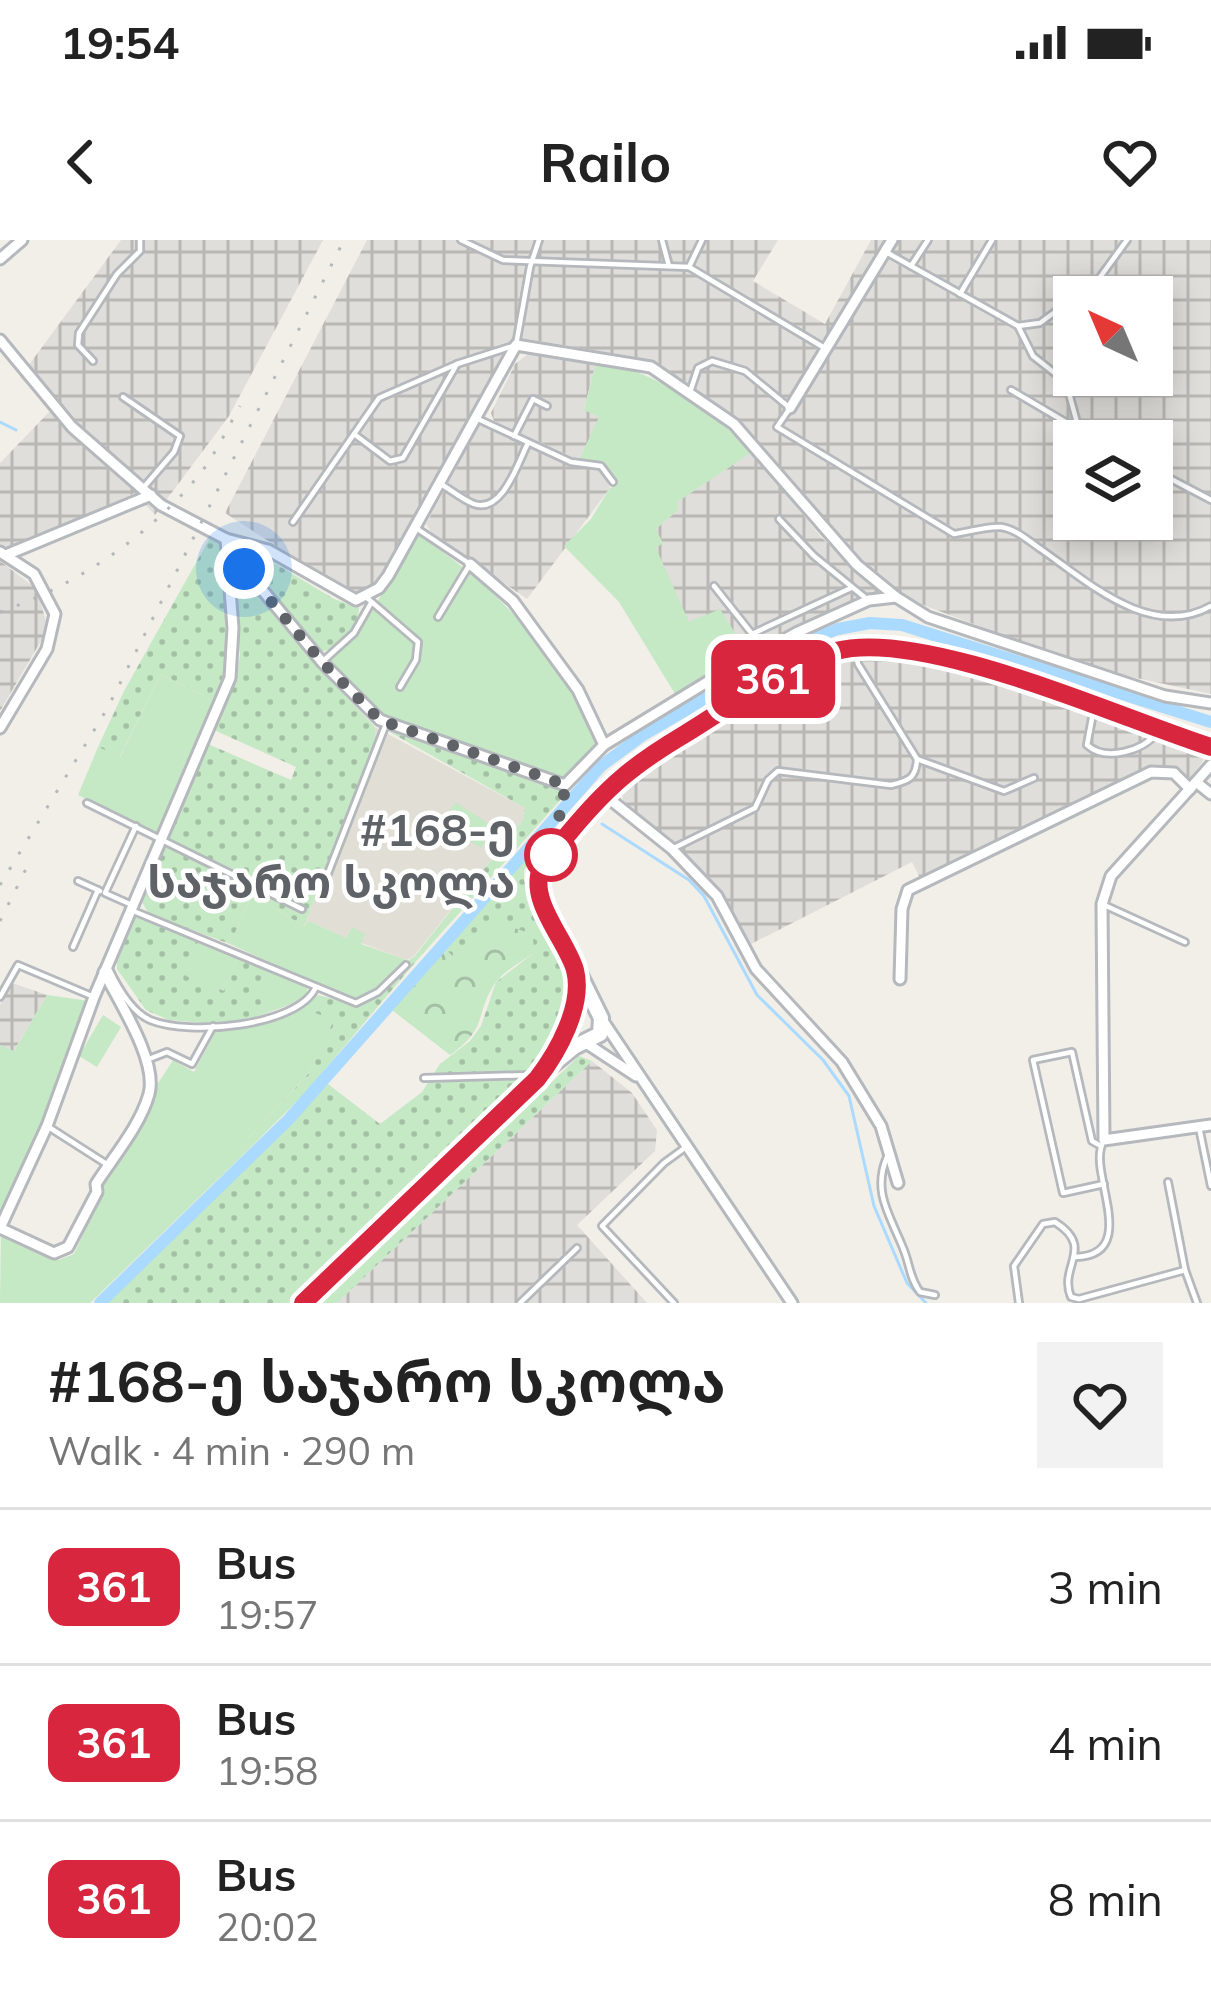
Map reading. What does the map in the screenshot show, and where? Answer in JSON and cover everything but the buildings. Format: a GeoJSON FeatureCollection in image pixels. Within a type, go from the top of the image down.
{"type":"FeatureCollection","features":[{"type":"Feature","properties":{"kind":"street"},"geometry":{"type":"LineString","coordinates":[[0,260],[22,240]]}},
{"type":"Feature","properties":{"kind":"street"},"geometry":{"type":"LineString","coordinates":[[790,408],[892,240]]}},
{"type":"Feature","properties":{"kind":"street"},"geometry":{"type":"LineString","coordinates":[[0,340],[72,427],[161,505],[226,539],[268,550],[356,600],[368,600],[388,577],[516,345],[651,367],[734,424],[832,540],[896,597],[928,617],[1165,696],[1211,703]]}},
{"type":"Feature","properties":{"kind":"street"},"geometry":{"type":"LineString","coordinates":[[3,554],[147,492]]}},
{"type":"Feature","properties":{"kind":"street"},"geometry":{"type":"LineString","coordinates":[[106,968],[145,1060],[151,1078],[149,1093],[73,1241],[59,1252],[0,1228],[47,1126],[94,997],[106,968],[162,839],[230,678],[233,628],[226,539]]}},
{"type":"Feature","properties":{"kind":"street"},"geometry":{"type":"LineString","coordinates":[[0,728],[47,649],[56,614],[34,574],[3,554]]}},
{"type":"Feature","properties":{"kind":"street"},"geometry":{"type":"LineString","coordinates":[[226,556],[244,569],[322,662],[386,724],[566,785],[604,745],[717,676],[868,600],[896,597]]}},
{"type":"Feature","properties":{"kind":"street"},"geometry":{"type":"LineString","coordinates":[[470,564],[513,601],[578,690],[604,745]]}},
{"type":"Feature","properties":{"kind":"street"},"geometry":{"type":"LineString","coordinates":[[792,1303],[599,1015],[544,903],[539,876],[546,861],[602,793],[639,761],[780,675],[833,652],[855,648],[906,649],[963,662],[1211,747]]}},
{"type":"Feature","properties":{"kind":"street"},"geometry":{"type":"LineString","coordinates":[[1211,765],[1111,876],[1102,904],[1102,1143],[1211,1126]]}},
{"type":"Feature","properties":{"kind":"street"},"geometry":{"type":"LineString","coordinates":[[900,979],[902,909],[908,890],[1151,772],[1174,773],[1211,794]]}},
{"type":"Feature","properties":{"kind":"street"},"geometry":{"type":"LineString","coordinates":[[602,793],[672,849],[717,896],[756,969],[842,1062],[881,1126],[898,1183]]}},
{"type":"Feature","properties":{"kind":"street"},"geometry":{"type":"LineString","coordinates":[[539,1077],[569,1020],[577,991],[574,966]]}},
{"type":"Feature","properties":{"kind":"street"},"geometry":{"type":"LineString","coordinates":[[569,1020],[584,1008],[599,1015]]}},
{"type":"Feature","properties":{"kind":"street"},"geometry":{"type":"LineString","coordinates":[[304,1303],[539,1077],[600,1034],[599,1015]]}},
{"type":"Feature","properties":{"kind":"street"},"geometry":{"type":"LineString","coordinates":[[569,1020],[572,1036],[640,1079]]}},
{"type":"Feature","properties":{"kind":"lane"},"geometry":{"type":"LineString","coordinates":[[94,361],[78,345],[79,333],[117,274],[140,251],[140,240]]}},
{"type":"Feature","properties":{"kind":"lane"},"geometry":{"type":"LineString","coordinates":[[461,240],[502,260],[689,267],[827,350]]}},
{"type":"Feature","properties":{"kind":"lane"},"geometry":{"type":"LineString","coordinates":[[293,522],[379,398],[516,345],[539,240]]}},
{"type":"Feature","properties":{"kind":"lane"},"geometry":{"type":"LineString","coordinates":[[662,240],[669,266]]}},
{"type":"Feature","properties":{"kind":"lane"},"geometry":{"type":"LineString","coordinates":[[689,267],[702,240]]}},
{"type":"Feature","properties":{"kind":"lane"},"geometry":{"type":"LineString","coordinates":[[911,266],[928,240]]}},
{"type":"Feature","properties":{"kind":"lane"},"geometry":{"type":"LineString","coordinates":[[960,294],[992,240]]}},
{"type":"Feature","properties":{"kind":"lane"},"geometry":{"type":"LineString","coordinates":[[1101,276],[1126,240]]}},
{"type":"Feature","properties":{"kind":"lane"},"geometry":{"type":"LineString","coordinates":[[886,252],[1018,326],[1033,356],[1066,382],[1076,420]]}},
{"type":"Feature","properties":{"kind":"lane"},"geometry":{"type":"LineString","coordinates":[[1018,326],[1040,322],[1053,313]]}},
{"type":"Feature","properties":{"kind":"lane"},"geometry":{"type":"LineString","coordinates":[[688,395],[698,368],[712,361],[745,371],[790,408],[777,427],[954,534],[1000,527],[1021,535],[1119,604],[1165,617],[1196,615],[1211,606]]}},
{"type":"Feature","properties":{"kind":"lane"},"geometry":{"type":"LineString","coordinates":[[353,434],[390,461],[403,458],[457,364]]}},
{"type":"Feature","properties":{"kind":"lane"},"geometry":{"type":"LineString","coordinates":[[1011,389],[1062,420]]}},
{"type":"Feature","properties":{"kind":"lane"},"geometry":{"type":"LineString","coordinates":[[123,397],[180,436],[147,492]]}},
{"type":"Feature","properties":{"kind":"lane"},"geometry":{"type":"LineString","coordinates":[[514,436],[533,399],[547,406]]}},
{"type":"Feature","properties":{"kind":"lane"},"geometry":{"type":"LineString","coordinates":[[478,419],[572,462],[601,466],[613,482]]}},
{"type":"Feature","properties":{"kind":"lane"},"geometry":{"type":"LineString","coordinates":[[441,484],[477,506],[486,505],[505,488],[528,442]]}},
{"type":"Feature","properties":{"kind":"lane"},"geometry":{"type":"LineString","coordinates":[[1173,480],[1211,500]]}},
{"type":"Feature","properties":{"kind":"lane"},"geometry":{"type":"LineString","coordinates":[[778,520],[868,600]]}},
{"type":"Feature","properties":{"kind":"lane"},"geometry":{"type":"LineString","coordinates":[[416,528],[470,564],[438,616]]}},
{"type":"Feature","properties":{"kind":"lane"},"geometry":{"type":"LineString","coordinates":[[714,586],[752,634],[850,587]]}},
{"type":"Feature","properties":{"kind":"lane"},"geometry":{"type":"LineString","coordinates":[[322,662],[354,633],[368,600],[418,643],[416,660],[400,687]]}},
{"type":"Feature","properties":{"kind":"lane"},"geometry":{"type":"LineString","coordinates":[[672,849],[755,808],[778,771],[891,784],[909,781],[916,772],[917,758],[858,664],[855,648]]}},
{"type":"Feature","properties":{"kind":"lane"},"geometry":{"type":"LineString","coordinates":[[1095,708],[1087,727],[1087,745],[1094,752],[1108,756],[1151,741],[1160,730]]}},
{"type":"Feature","properties":{"kind":"lane"},"geometry":{"type":"LineString","coordinates":[[325,880],[386,724]]}},
{"type":"Feature","properties":{"kind":"lane"},"geometry":{"type":"LineString","coordinates":[[917,758],[1004,790],[1034,778]]}},
{"type":"Feature","properties":{"kind":"lane"},"geometry":{"type":"LineString","coordinates":[[87,803],[302,909]]}},
{"type":"Feature","properties":{"kind":"lane"},"geometry":{"type":"LineString","coordinates":[[74,947],[136,826]]}},
{"type":"Feature","properties":{"kind":"lane"},"geometry":{"type":"LineString","coordinates":[[79,880],[132,908],[356,1003],[378,992],[406,965]]}},
{"type":"Feature","properties":{"kind":"lane"},"geometry":{"type":"LineString","coordinates":[[1102,904],[1185,943]]}},
{"type":"Feature","properties":{"kind":"lane"},"geometry":{"type":"LineString","coordinates":[[0,997],[18,965],[94,997]]}},
{"type":"Feature","properties":{"kind":"lane"},"geometry":{"type":"LineString","coordinates":[[106,968],[149,1020],[213,1026],[249,1024],[301,1006],[316,987]]}},
{"type":"Feature","properties":{"kind":"lane"},"geometry":{"type":"LineString","coordinates":[[145,1060],[166,1052],[191,1064],[213,1026]]}},
{"type":"Feature","properties":{"kind":"lane"},"geometry":{"type":"LineString","coordinates":[[1075,1257],[1088,1256],[1102,1246],[1109,1228],[1110,1206],[1104,1184],[1097,1160],[1102,1143],[1092,1141],[1072,1052],[1033,1060],[1063,1193],[1104,1184]]}},
{"type":"Feature","properties":{"kind":"lane"},"geometry":{"type":"LineString","coordinates":[[424,1078],[527,1072],[539,1077]]}},
{"type":"Feature","properties":{"kind":"lane"},"geometry":{"type":"LineString","coordinates":[[47,1126],[108,1165]]}},
{"type":"Feature","properties":{"kind":"lane"},"geometry":{"type":"LineString","coordinates":[[1198,1127],[1211,1186]]}},
{"type":"Feature","properties":{"kind":"lane"},"geometry":{"type":"LineString","coordinates":[[674,1303],[602,1226],[664,1162],[686,1147]]}},
{"type":"Feature","properties":{"kind":"lane"},"geometry":{"type":"LineString","coordinates":[[889,1152],[878,1178],[889,1219],[905,1251],[910,1279],[920,1292],[935,1295]]}},
{"type":"Feature","properties":{"kind":"lane"},"geometry":{"type":"LineString","coordinates":[[1168,1182],[1185,1270],[1198,1303]]}},
{"type":"Feature","properties":{"kind":"lane"},"geometry":{"type":"LineString","coordinates":[[1019,1303],[1014,1266],[1042,1224],[1055,1222],[1075,1242],[1067,1286],[1072,1297],[1185,1270]]}},
{"type":"Feature","properties":{"kind":"lane"},"geometry":{"type":"LineString","coordinates":[[520,1303],[578,1248]]}},
{"type":"Feature","properties":{"kind":"shaded area"},"geometry":{"type":"Polygon","coordinates":[[[121,240],[323,240],[229,416],[155,515],[135,493],[6,551],[0,547],[0,463],[51,410],[20,377],[121,240]]]}},
{"type":"Feature","properties":{"kind":"shaded area"},"geometry":{"type":"Polygon","coordinates":[[[367,240],[778,240],[753,281],[825,324],[871,240],[1211,240],[1211,694],[1090,668],[910,600],[855,558],[741,427],[709,399],[641,358],[526,339],[507,347],[377,582],[352,595],[225,513],[367,240]]]}},
{"type":"Feature","properties":{"kind":"shaded area"},"geometry":{"type":"Polygon","coordinates":[[[529,353],[596,362],[584,409],[600,417],[579,460],[494,421],[491,413],[515,364],[529,353]]]}},
{"type":"Feature","properties":{"kind":"shaded area"},"geometry":{"type":"Polygon","coordinates":[[[479,426],[570,466],[593,466],[610,488],[527,599],[426,524],[479,426]]]}},
{"type":"Feature","properties":{"kind":"shaded area"},"geometry":{"type":"Polygon","coordinates":[[[752,452],[822,538],[886,595],[854,601],[748,654],[720,610],[689,623],[655,548],[656,529],[679,509],[677,502],[752,452]]]}},
{"type":"Feature","properties":{"kind":"shaded area"},"geometry":{"type":"Polygon","coordinates":[[[0,561],[37,589],[48,629],[0,711],[0,561]]]}},
{"type":"Feature","properties":{"kind":"shaded area"},"geometry":{"type":"Polygon","coordinates":[[[870,655],[902,657],[959,673],[1202,753],[1205,758],[1190,779],[1161,766],[921,880],[912,862],[749,945],[722,898],[623,800],[621,785],[646,764],[788,682],[832,662],[870,655]]]}},
{"type":"Feature","properties":{"kind":"shaded area"},"geometry":{"type":"Polygon","coordinates":[[[375,727],[525,808],[523,820],[407,960],[361,943],[351,928],[346,938],[309,921],[304,926],[376,740],[375,727]]]}},
{"type":"Feature","properties":{"kind":"shaded area"},"geometry":{"type":"Polygon","coordinates":[[[12,983],[47,995],[13,1052],[0,1045],[0,1005],[12,983]]]}},
{"type":"Feature","properties":{"kind":"shaded area"},"geometry":{"type":"Polygon","coordinates":[[[592,1061],[632,1093],[657,1130],[655,1151],[577,1225],[647,1303],[337,1303],[592,1061]]]}},
{"type":"Feature","properties":{"kind":"green space"},"geometry":{"type":"Polygon","coordinates":[[[596,362],[640,373],[681,394],[752,452],[677,502],[679,509],[656,529],[663,543],[656,548],[689,622],[720,609],[748,654],[677,697],[619,602],[564,546],[591,519],[610,488],[617,486],[604,465],[579,460],[599,417],[584,410],[596,362]]]}},
{"type":"Feature","properties":{"kind":"green space"},"geometry":{"type":"Polygon","coordinates":[[[417,534],[499,599],[562,676],[597,738],[597,747],[568,781],[381,718],[330,667],[331,660],[359,633],[417,534]]]}},
{"type":"Feature","properties":{"kind":"green space"},"geometry":{"type":"Polygon","coordinates":[[[211,536],[219,542],[222,558],[228,658],[215,702],[161,674],[119,758],[98,747],[211,536]]]}},
{"type":"Feature","properties":{"kind":"green space"},"geometry":{"type":"Polygon","coordinates":[[[251,549],[334,599],[359,608],[346,638],[317,652],[244,558],[251,549]]]}},
{"type":"Feature","properties":{"kind":"green space"},"geometry":{"type":"Polygon","coordinates":[[[238,572],[308,657],[375,727],[376,740],[304,926],[252,895],[230,944],[149,914],[142,902],[208,744],[291,780],[296,767],[214,730],[237,675],[240,655],[233,578],[238,572]]]}},
{"type":"Feature","properties":{"kind":"green space"},"geometry":{"type":"Polygon","coordinates":[[[161,674],[215,702],[162,835],[78,795],[98,747],[120,757],[161,674]]]}},
{"type":"Feature","properties":{"kind":"green space"},"geometry":{"type":"Polygon","coordinates":[[[388,731],[571,788],[305,1093],[245,1153],[239,1148],[310,1072],[333,1021],[302,1008],[318,995],[356,1005],[379,995],[523,820],[525,808],[388,731]]]}},
{"type":"Feature","properties":{"kind":"green space"},"geometry":{"type":"Polygon","coordinates":[[[455,802],[494,827],[481,848],[441,823],[455,802]]]}},
{"type":"Feature","properties":{"kind":"green space"},"geometry":{"type":"Polygon","coordinates":[[[527,857],[531,861],[524,870],[524,881],[559,946],[568,982],[555,1028],[522,1082],[294,1303],[106,1303],[328,1084],[380,1124],[422,1092],[440,1064],[481,1026],[496,982],[535,952],[473,939],[457,961],[446,950],[527,857]]]}},
{"type":"Feature","properties":{"kind":"green space"},"geometry":{"type":"Polygon","coordinates":[[[252,895],[304,926],[309,921],[346,938],[352,927],[365,934],[361,944],[407,960],[375,990],[350,999],[230,944],[252,895]]]}},
{"type":"Feature","properties":{"kind":"green space"},"geometry":{"type":"Polygon","coordinates":[[[136,917],[198,941],[187,976],[224,990],[238,957],[268,970],[260,992],[267,1013],[245,1021],[205,1023],[169,1020],[146,1010],[117,969],[136,917]]]}},
{"type":"Feature","properties":{"kind":"green space"},"geometry":{"type":"Polygon","coordinates":[[[500,923],[532,934],[535,952],[496,982],[471,1036],[450,1055],[392,1010],[446,950],[457,960],[473,939],[500,923]]]}},
{"type":"Feature","properties":{"kind":"green space"},"geometry":{"type":"Polygon","coordinates":[[[198,941],[238,957],[224,991],[186,976],[198,941]]]}},
{"type":"Feature","properties":{"kind":"green space"},"geometry":{"type":"Polygon","coordinates":[[[268,970],[308,987],[305,999],[267,1013],[260,992],[268,970]]]}},
{"type":"Feature","properties":{"kind":"green space"},"geometry":{"type":"Polygon","coordinates":[[[47,995],[89,1001],[44,1125],[0,1219],[0,1045],[14,1051],[47,995]]]}},
{"type":"Feature","properties":{"kind":"green space"},"geometry":{"type":"Polygon","coordinates":[[[302,1008],[334,1020],[310,1072],[239,1148],[245,1153],[90,1303],[0,1303],[1,1234],[59,1260],[74,1254],[101,1197],[100,1181],[147,1113],[152,1093],[173,1060],[194,1072],[218,1027],[251,1026],[302,1008]]]}},
{"type":"Feature","properties":{"kind":"green space"},"geometry":{"type":"Polygon","coordinates":[[[103,1015],[121,1027],[97,1067],[79,1056],[103,1015]]]}},
{"type":"Feature","properties":{"kind":"green space"},"geometry":{"type":"Polygon","coordinates":[[[579,1056],[592,1061],[337,1303],[321,1303],[579,1056]]]}},
{"type":"Feature","properties":{"kind":"waterway"},"geometry":{"type":"LineString","coordinates":[[0,422],[16,430]]}},
{"type":"Feature","properties":{"kind":"waterway"},"geometry":{"type":"LineString","coordinates":[[100,1303],[289,1119],[601,766],[643,735],[801,643],[870,623],[902,625],[1211,722]]}},
{"type":"Feature","properties":{"kind":"waterway"},"geometry":{"type":"LineString","coordinates":[[602,824],[689,880],[704,896],[757,995],[823,1060],[849,1096],[874,1206],[907,1283],[926,1303]]}},
{"type":"Feature","properties":{"kind":"railway"},"geometry":{"type":"LineString","coordinates":[[0,885],[107,709],[344,240]]}},
{"type":"Feature","properties":{"kind":"railway"},"geometry":{"type":"LineString","coordinates":[[0,612],[85,572],[161,516],[203,470],[240,406]]}},
{"type":"Feature","properties":{"kind":"railway"},"geometry":{"type":"LineString","coordinates":[[0,921],[26,869]]}},
{"type":"Feature","properties":{"kind":"bus line","name":"361"},"geometry":{"type":"LineString","coordinates":[[303,1303],[542,1074],[571,1016],[577,981],[538,883],[546,861],[626,771],[780,675],[833,652],[868,645],[906,649],[963,662],[1211,747]]}},
{"type":"Feature","properties":{"kind":"place","name":"#168-ე საჯარო სკოლა"},"geometry":{"type":"Point","coordinates":[551,855]}},
{"type":"Feature","properties":{"kind":"route"},"geometry":{"type":"LineString","coordinates":[[244,569],[322,662],[380,720],[566,785],[551,855]]}}]}
